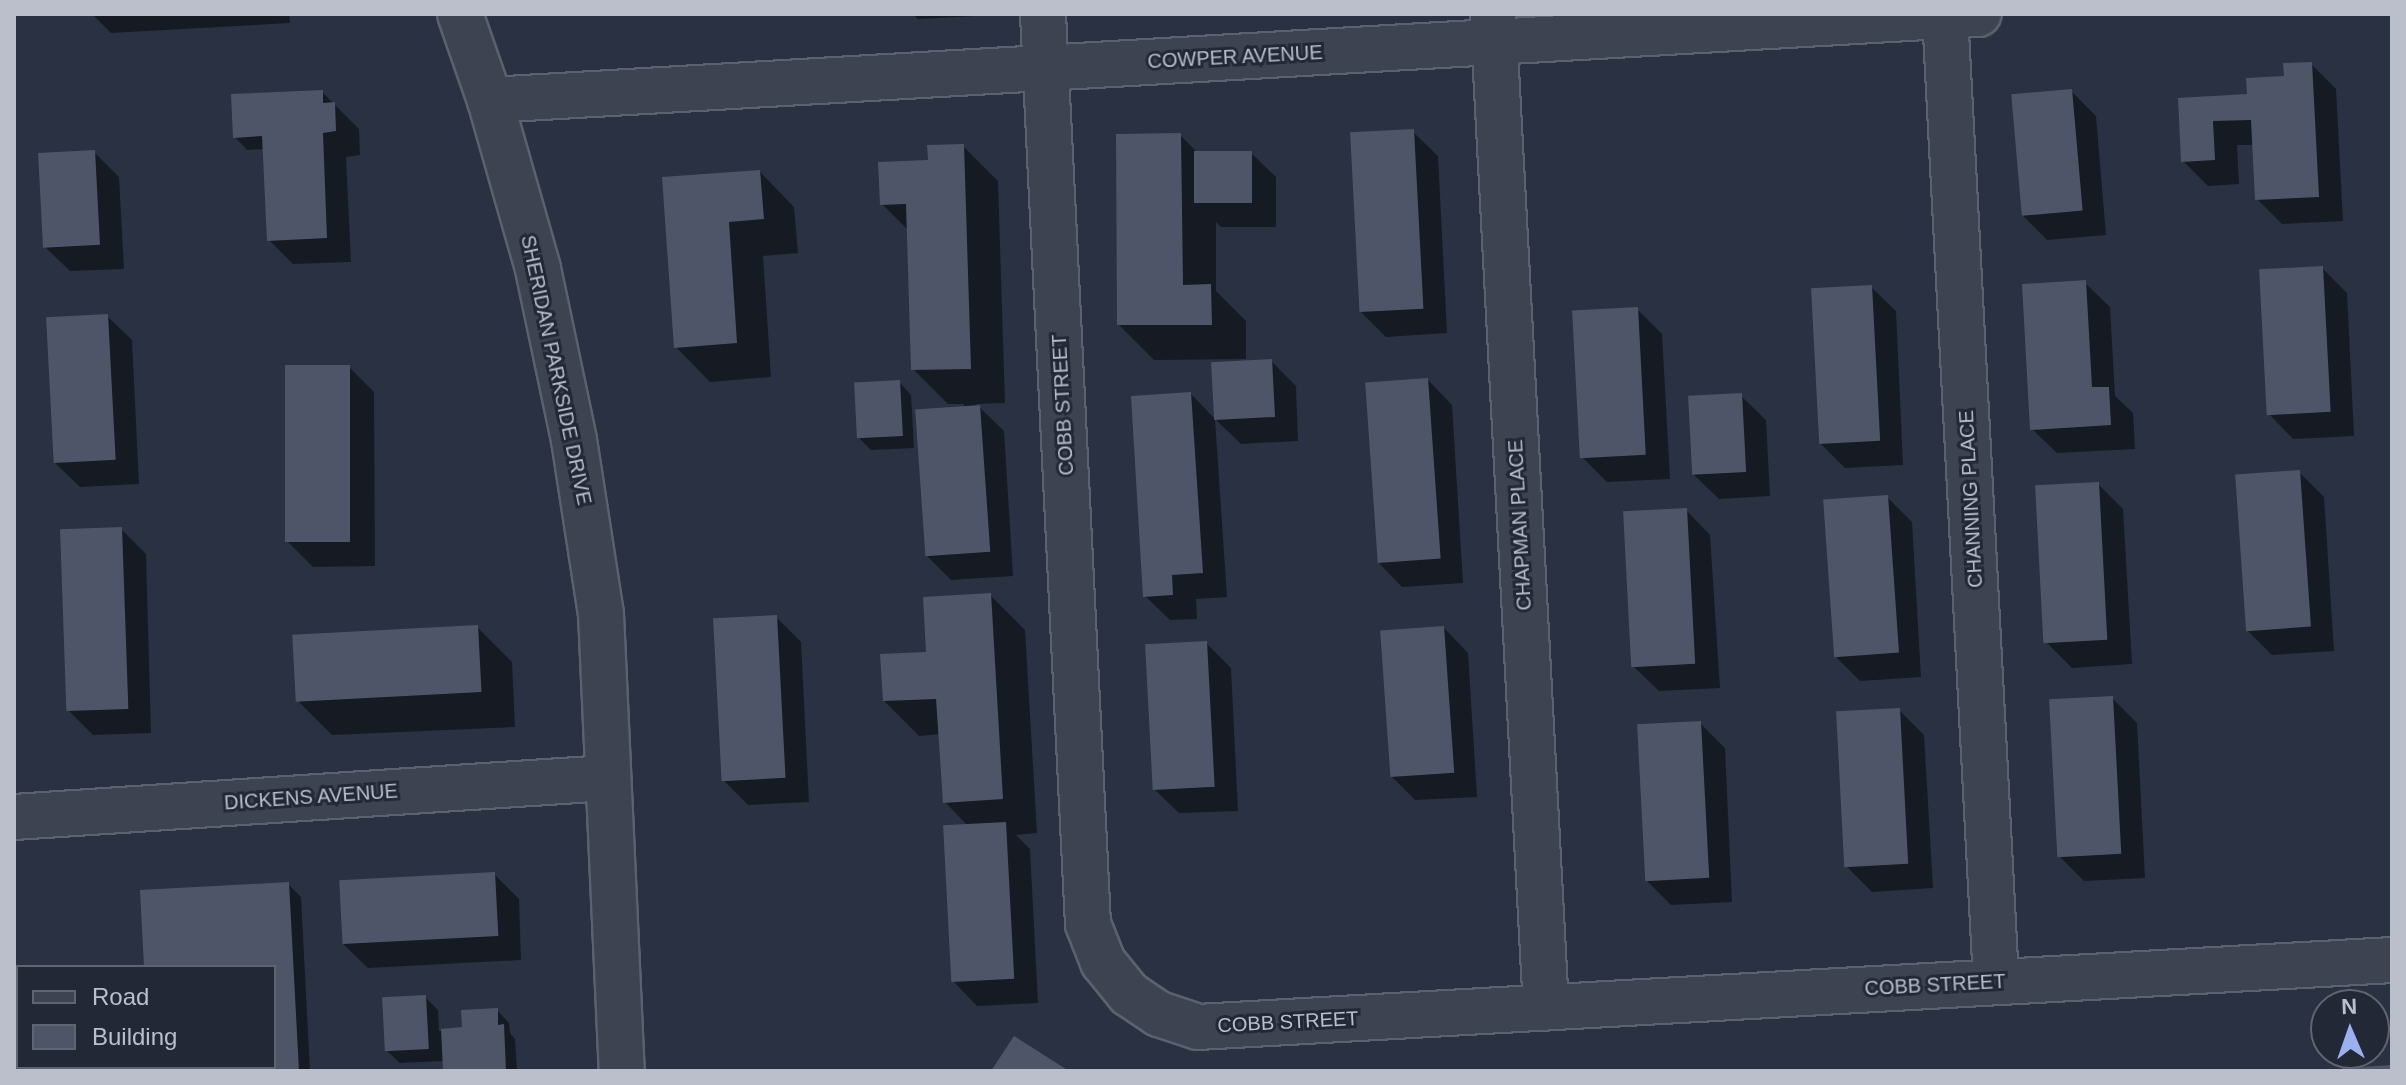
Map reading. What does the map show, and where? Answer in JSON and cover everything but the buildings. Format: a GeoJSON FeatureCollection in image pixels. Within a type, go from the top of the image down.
{"type":"FeatureCollection","features":[{"type":"Feature","properties":{"kind":"street","name":"SHERIDAN PARKSIDE DRIVE"},"geometry":{"type":"LineString","coordinates":[[460,14],[490,100],[538,269],[574,440],[601,614],[622,1071]]}},
{"type":"Feature","properties":{"kind":"street","name":"COBB STREET"},"geometry":{"type":"LineString","coordinates":[[1043,14],[1088,924],[1103,962],[1129,994],[1159,1014],[1198,1027],[2392,960]]}},
{"type":"Feature","properties":{"kind":"street","name":"COWPER AVENUE"},"geometry":{"type":"LineString","coordinates":[[490,100],[1046,68],[1494,28],[1956,15]]}},
{"type":"Feature","properties":{"kind":"street","name":"CHANNING PLACE"},"geometry":{"type":"LineString","coordinates":[[1956,15],[1996,982]]}},
{"type":"Feature","properties":{"kind":"street","name":"CHAPMAN PLACE"},"geometry":{"type":"LineString","coordinates":[[1494,28],[1546,1008]]}},
{"type":"Feature","properties":{"kind":"street","name":"DICKENS AVENUE"},"geometry":{"type":"LineString","coordinates":[[14,817],[608,778]]}}]}
